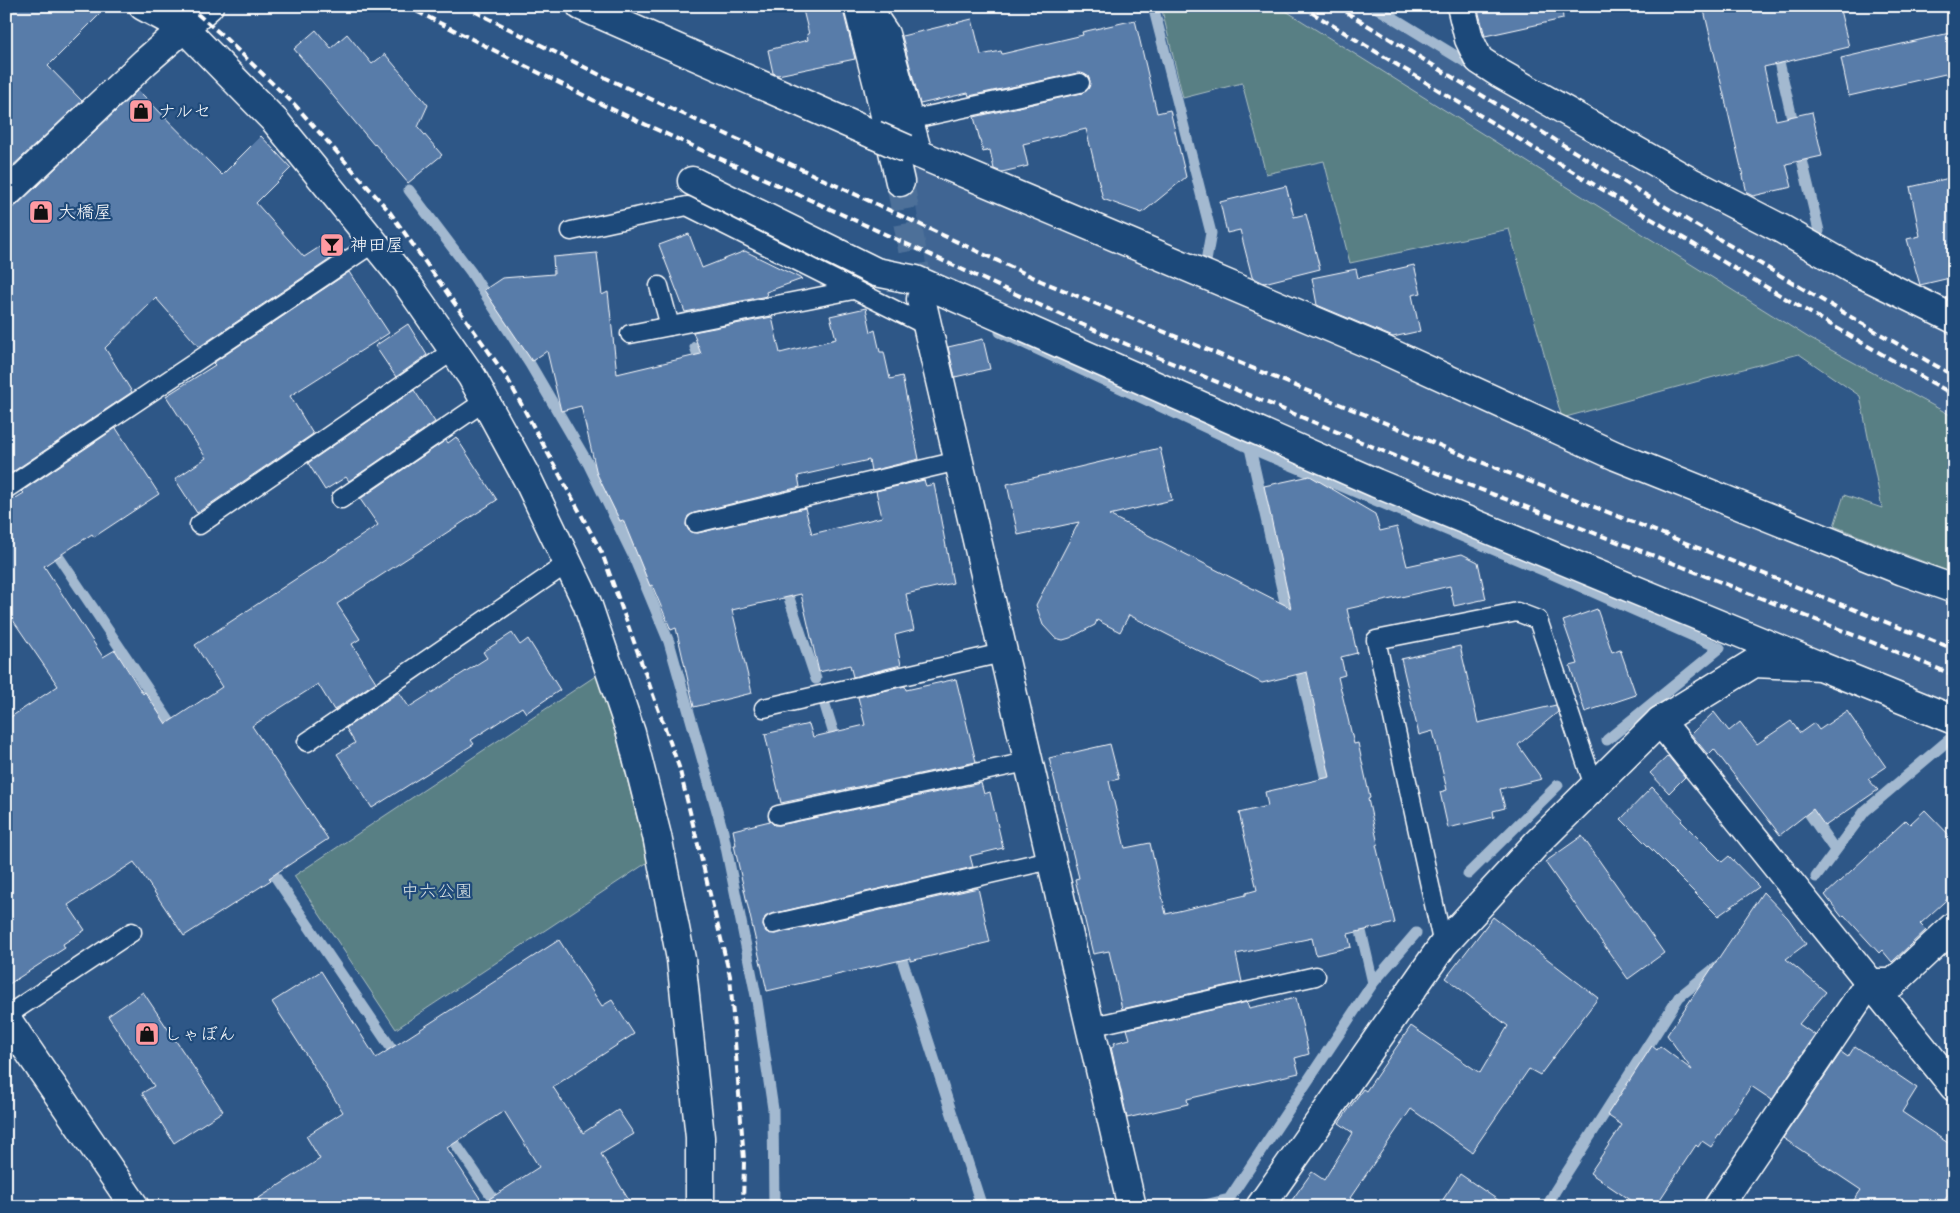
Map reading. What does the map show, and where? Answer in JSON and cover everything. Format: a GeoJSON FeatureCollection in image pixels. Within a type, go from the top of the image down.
{"type":"FeatureCollection","features":[{"type":"Feature","properties":{"kind":"street"},"geometry":{"type":"LineString","coordinates":[[143,6],[184,28],[276,122],[406,282],[472,376],[528,480],[587,602],[631,733],[657,836],[681,958],[700,1138],[700,1207]]}},
{"type":"Feature","properties":{"kind":"street"},"geometry":{"type":"LineString","coordinates":[[6,194],[145,62],[209,6]]}},
{"type":"Feature","properties":{"kind":"street"},"geometry":{"type":"LineString","coordinates":[[581,6],[912,152],[1386,351],[1616,456],[1954,589]]}},
{"type":"Feature","properties":{"kind":"street"},"geometry":{"type":"LineString","coordinates":[[858,6],[900,182]]}},
{"type":"Feature","properties":{"kind":"street"},"geometry":{"type":"LineString","coordinates":[[866,6],[885,34],[908,120],[912,152]]}},
{"type":"Feature","properties":{"kind":"street"},"geometry":{"type":"LineString","coordinates":[[1461,6],[1469,39],[1479,60],[1499,73],[1691,182],[1780,228],[1852,269],[1954,319]]}},
{"type":"Feature","properties":{"kind":"street"},"geometry":{"type":"LineString","coordinates":[[692,181],[876,272],[916,280],[1376,483],[1954,720]]}},
{"type":"Feature","properties":{"kind":"street"},"geometry":{"type":"LineString","coordinates":[[921,300],[1132,1207]]}},
{"type":"Feature","properties":{"kind":"street"},"geometry":{"type":"LineString","coordinates":[[1260,1207],[1443,945],[1536,844],[1660,722],[1754,663],[1820,666]]}},
{"type":"Feature","properties":{"kind":"street"},"geometry":{"type":"LineString","coordinates":[[1660,722],[1954,1088]]}},
{"type":"Feature","properties":{"kind":"street"},"geometry":{"type":"LineString","coordinates":[[1869,983],[1893,983],[1954,926]]}},
{"type":"Feature","properties":{"kind":"street"},"geometry":{"type":"LineString","coordinates":[[1718,1207],[1869,983]]}},
{"type":"Feature","properties":{"kind":"street"},"geometry":{"type":"LineString","coordinates":[[6,1017],[135,1207]]}},
{"type":"Feature","properties":{"kind":"lane"},"geometry":{"type":"LineString","coordinates":[[908,120],[1080,83]]}},
{"type":"Feature","properties":{"kind":"lane"},"geometry":{"type":"LineString","coordinates":[[571,230],[687,206],[927,326]]}},
{"type":"Feature","properties":{"kind":"lane"},"geometry":{"type":"LineString","coordinates":[[6,490],[375,242]]}},
{"type":"Feature","properties":{"kind":"lane"},"geometry":{"type":"LineString","coordinates":[[659,286],[670,326]]}},
{"type":"Feature","properties":{"kind":"lane"},"geometry":{"type":"LineString","coordinates":[[630,334],[853,290]]}},
{"type":"Feature","properties":{"kind":"lane"},"geometry":{"type":"LineString","coordinates":[[199,525],[454,350]]}},
{"type":"Feature","properties":{"kind":"lane"},"geometry":{"type":"LineString","coordinates":[[340,499],[485,401]]}},
{"type":"Feature","properties":{"kind":"lane"},"geometry":{"type":"LineString","coordinates":[[696,523],[958,460]]}},
{"type":"Feature","properties":{"kind":"lane"},"geometry":{"type":"LineString","coordinates":[[307,742],[568,563]]}},
{"type":"Feature","properties":{"kind":"lane"},"geometry":{"type":"LineString","coordinates":[[1443,945],[1376,640],[1517,612],[1538,620],[1594,786]]}},
{"type":"Feature","properties":{"kind":"lane"},"geometry":{"type":"LineString","coordinates":[[764,708],[1002,653]]}},
{"type":"Feature","properties":{"kind":"lane"},"geometry":{"type":"LineString","coordinates":[[778,815],[1027,762]]}},
{"type":"Feature","properties":{"kind":"lane"},"geometry":{"type":"LineString","coordinates":[[773,924],[1050,860]]}},
{"type":"Feature","properties":{"kind":"lane"},"geometry":{"type":"LineString","coordinates":[[6,1017],[132,932]]}},
{"type":"Feature","properties":{"kind":"lane"},"geometry":{"type":"LineString","coordinates":[[1089,1027],[1316,976]]}},
{"type":"Feature","properties":{"kind":"shaded area"},"geometry":{"type":"Polygon","coordinates":[[[1253,6],[1367,6],[1670,186],[1954,336],[1954,458],[1799,354],[1253,6]]]}},
{"type":"Feature","properties":{"kind":"shaded area"},"geometry":{"type":"Polygon","coordinates":[[[907,156],[1954,600],[1954,706],[1370,470],[928,275],[907,156]]]}},
{"type":"Feature","properties":{"kind":"green space"},"geometry":{"type":"Polygon","coordinates":[[[1161,6],[1278,6],[1809,338],[1954,417],[1954,574],[1834,526],[1844,495],[1882,508],[1860,396],[1799,354],[1562,418],[1509,229],[1350,263],[1324,161],[1266,174],[1242,83],[1183,98],[1161,6]]]}},
{"type":"Feature","properties":{"kind":"green space","name":"中六公園"},"geometry":{"type":"Polygon","coordinates":[[[597,675],[616,734],[648,862],[396,1029],[294,876],[597,675]]]}},
{"type":"Feature","properties":{"kind":"building"},"geometry":{"type":"Polygon","coordinates":[[[6,6],[108,6],[48,66],[82,101],[6,172],[6,6]]]}},
{"type":"Feature","properties":{"kind":"building"},"geometry":{"type":"Polygon","coordinates":[[[802,6],[842,6],[855,59],[778,75],[773,73],[768,50],[808,40],[807,34],[809,34],[802,6]]]}},
{"type":"Feature","properties":{"kind":"building"},"geometry":{"type":"Polygon","coordinates":[[[1477,6],[1562,6],[1563,19],[1485,36],[1477,6]]]}},
{"type":"Feature","properties":{"kind":"building"},"geometry":{"type":"Polygon","coordinates":[[[1703,6],[1839,6],[1849,47],[1764,67],[1776,120],[1812,112],[1822,156],[1786,164],[1792,187],[1753,196],[1747,193],[1703,6]]]}},
{"type":"Feature","properties":{"kind":"building"},"geometry":{"type":"Polygon","coordinates":[[[972,19],[981,55],[1001,51],[1002,54],[1083,35],[1082,32],[1135,20],[1157,113],[1170,110],[1186,177],[1142,213],[1103,199],[1086,129],[1023,144],[1028,166],[1002,172],[994,169],[990,150],[983,152],[974,117],[1082,93],[1087,90],[1090,81],[1088,76],[1078,73],[969,96],[968,93],[920,104],[902,36],[972,19]]]}},
{"type":"Feature","properties":{"kind":"building"},"geometry":{"type":"Polygon","coordinates":[[[316,30],[331,48],[347,34],[372,64],[385,54],[428,105],[418,127],[442,155],[408,183],[294,49],[316,30]]]}},
{"type":"Feature","properties":{"kind":"building"},"geometry":{"type":"Polygon","coordinates":[[[1954,32],[1954,72],[1849,96],[1841,58],[1954,32]]]}},
{"type":"Feature","properties":{"kind":"building"},"geometry":{"type":"Polygon","coordinates":[[[138,90],[222,175],[261,136],[291,168],[256,203],[304,257],[329,241],[338,254],[199,347],[156,298],[105,348],[132,392],[11,473],[6,466],[6,209],[17,205],[138,90]]]}},
{"type":"Feature","properties":{"kind":"building"},"geometry":{"type":"Polygon","coordinates":[[[1954,177],[1954,277],[1920,285],[1907,239],[1920,236],[1910,187],[1954,177]]]}},
{"type":"Feature","properties":{"kind":"building"},"geometry":{"type":"Polygon","coordinates":[[[1286,186],[1294,217],[1306,214],[1320,269],[1264,283],[1252,277],[1240,230],[1227,233],[1220,202],[1286,186]]]}},
{"type":"Feature","properties":{"kind":"building"},"geometry":{"type":"Polygon","coordinates":[[[689,234],[702,268],[745,251],[802,279],[766,292],[767,296],[685,312],[659,245],[689,234]]]}},
{"type":"Feature","properties":{"kind":"building"},"geometry":{"type":"Polygon","coordinates":[[[597,253],[602,295],[608,292],[617,374],[701,354],[693,332],[772,317],[780,353],[836,339],[830,316],[866,308],[871,332],[875,330],[880,352],[884,352],[890,379],[902,376],[919,459],[871,471],[869,460],[798,476],[800,487],[694,513],[688,516],[686,525],[689,531],[698,533],[805,508],[812,534],[882,517],[876,491],[924,480],[926,486],[934,484],[953,583],[906,594],[914,630],[895,635],[901,665],[853,677],[850,665],[819,672],[801,594],[732,610],[752,693],[694,707],[676,628],[671,630],[652,585],[650,586],[623,520],[620,521],[597,474],[581,406],[561,411],[547,351],[532,361],[484,290],[502,278],[554,274],[553,257],[597,253]]]}},
{"type":"Feature","properties":{"kind":"building"},"geometry":{"type":"Polygon","coordinates":[[[1414,265],[1421,293],[1412,295],[1420,331],[1393,337],[1317,305],[1312,278],[1356,269],[1358,278],[1414,265]]]}},
{"type":"Feature","properties":{"kind":"building"},"geometry":{"type":"Polygon","coordinates":[[[349,272],[389,333],[290,396],[313,434],[197,513],[175,479],[206,458],[166,396],[215,365],[213,363],[349,272]]]}},
{"type":"Feature","properties":{"kind":"building"},"geometry":{"type":"Polygon","coordinates":[[[408,324],[427,355],[396,377],[375,346],[408,324]]]}},
{"type":"Feature","properties":{"kind":"building"},"geometry":{"type":"Polygon","coordinates":[[[983,339],[990,369],[955,377],[948,347],[983,339]]]}},
{"type":"Feature","properties":{"kind":"building"},"geometry":{"type":"Polygon","coordinates":[[[414,390],[435,422],[349,481],[346,477],[325,490],[308,463],[414,390]]]}},
{"type":"Feature","properties":{"kind":"building"},"geometry":{"type":"Polygon","coordinates":[[[116,428],[159,494],[94,537],[92,534],[44,566],[103,657],[115,650],[143,694],[145,692],[166,724],[222,687],[195,645],[378,525],[360,499],[446,440],[448,443],[456,437],[497,500],[337,604],[360,639],[352,644],[376,682],[334,710],[318,684],[252,726],[328,839],[269,878],[271,880],[184,936],[134,862],[68,905],[85,930],[63,944],[65,948],[6,986],[6,720],[58,686],[6,610],[6,504],[24,493],[22,491],[116,428]]]}},
{"type":"Feature","properties":{"kind":"building"},"geometry":{"type":"Polygon","coordinates":[[[1160,448],[1172,500],[1109,515],[1291,608],[1264,486],[1310,476],[1375,514],[1380,531],[1397,527],[1407,566],[1462,554],[1478,562],[1486,599],[1454,606],[1450,586],[1347,609],[1357,653],[1341,657],[1345,675],[1338,677],[1354,744],[1358,743],[1370,798],[1368,799],[1378,844],[1376,845],[1395,923],[1348,934],[1351,947],[1316,955],[1312,938],[1236,954],[1242,982],[1122,1009],[1109,951],[1093,954],[1075,879],[1079,878],[1049,758],[1110,744],[1119,779],[1109,781],[1125,848],[1150,843],[1166,914],[1246,895],[1246,893],[1257,890],[1239,813],[1268,806],[1265,792],[1330,777],[1307,672],[1262,683],[1129,615],[1120,632],[1097,620],[1095,625],[1063,640],[1055,638],[1043,625],[1036,605],[1079,522],[1018,535],[1007,484],[1160,448]]]}},
{"type":"Feature","properties":{"kind":"building"},"geometry":{"type":"Polygon","coordinates":[[[1597,609],[1612,652],[1620,649],[1636,695],[1585,712],[1570,666],[1578,664],[1563,621],[1597,609]]]}},
{"type":"Feature","properties":{"kind":"building"},"geometry":{"type":"Polygon","coordinates":[[[512,633],[520,645],[528,639],[560,690],[526,713],[522,707],[471,740],[474,744],[372,808],[337,754],[355,743],[346,728],[399,692],[409,707],[487,658],[483,652],[512,633]]]}},
{"type":"Feature","properties":{"kind":"building"},"geometry":{"type":"Polygon","coordinates":[[[1460,646],[1478,723],[1556,705],[1558,712],[1518,745],[1542,779],[1500,789],[1505,808],[1493,811],[1494,817],[1448,828],[1440,792],[1447,790],[1433,731],[1419,735],[1401,659],[1460,646]]]}},
{"type":"Feature","properties":{"kind":"building"},"geometry":{"type":"Polygon","coordinates":[[[956,679],[976,762],[781,803],[765,734],[809,724],[813,737],[865,725],[858,697],[905,686],[906,690],[956,679]]]}},
{"type":"Feature","properties":{"kind":"building"},"geometry":{"type":"Polygon","coordinates":[[[1847,711],[1886,767],[1868,779],[1878,790],[1825,826],[1813,809],[1780,835],[1714,749],[1708,755],[1691,734],[1714,712],[1729,731],[1740,722],[1757,744],[1791,721],[1800,733],[1814,723],[1819,730],[1847,711]]]}},
{"type":"Feature","properties":{"kind":"building"},"geometry":{"type":"Polygon","coordinates":[[[1668,756],[1685,777],[1669,793],[1650,773],[1668,756]]]}},
{"type":"Feature","properties":{"kind":"building"},"geometry":{"type":"Polygon","coordinates":[[[981,783],[984,794],[990,792],[1003,848],[970,856],[973,867],[771,914],[765,917],[763,926],[766,932],[775,934],[978,888],[990,942],[910,961],[910,958],[767,991],[734,845],[736,845],[733,830],[770,821],[774,825],[780,825],[981,783]]]}},
{"type":"Feature","properties":{"kind":"building"},"geometry":{"type":"Polygon","coordinates":[[[1652,787],[1683,819],[1681,821],[1722,862],[1729,856],[1759,887],[1718,916],[1621,819],[1652,787]]]}},
{"type":"Feature","properties":{"kind":"building"},"geometry":{"type":"Polygon","coordinates":[[[1925,810],[1954,840],[1954,893],[1920,924],[1926,930],[1892,962],[1882,950],[1879,953],[1844,915],[1842,917],[1825,895],[1906,820],[1910,824],[1925,810]]]}},
{"type":"Feature","properties":{"kind":"building"},"geometry":{"type":"Polygon","coordinates":[[[1582,836],[1664,953],[1628,979],[1545,862],[1582,836]]]}},
{"type":"Feature","properties":{"kind":"building"},"geometry":{"type":"Polygon","coordinates":[[[1763,892],[1788,918],[1806,944],[1786,959],[1826,992],[1799,1024],[1815,1035],[1772,1100],[1751,1086],[1711,1147],[1702,1141],[1698,1147],[1696,1145],[1655,1207],[1640,1207],[1590,1173],[1622,1125],[1607,1115],[1652,1046],[1657,1050],[1660,1046],[1692,1070],[1667,1035],[1763,892]]]}},
{"type":"Feature","properties":{"kind":"building"},"geometry":{"type":"Polygon","coordinates":[[[1493,917],[1598,998],[1540,1075],[1529,1069],[1472,1152],[1411,1109],[1350,1198],[1362,1207],[1287,1207],[1312,1172],[1324,1180],[1353,1133],[1339,1123],[1363,1089],[1366,1091],[1411,1026],[1480,1073],[1508,1026],[1446,978],[1493,917]]]}},
{"type":"Feature","properties":{"kind":"building"},"geometry":{"type":"Polygon","coordinates":[[[559,940],[602,1006],[612,1000],[634,1034],[553,1087],[583,1133],[618,1110],[634,1134],[601,1154],[633,1207],[245,1207],[320,1159],[306,1136],[343,1112],[272,1002],[321,971],[376,1058],[559,940]],[[504,1111],[447,1148],[483,1203],[539,1167],[504,1111]]]}},
{"type":"Feature","properties":{"kind":"building"},"geometry":{"type":"Polygon","coordinates":[[[143,992],[223,1111],[174,1143],[142,1093],[154,1086],[108,1016],[143,992]]]}},
{"type":"Feature","properties":{"kind":"building"},"geometry":{"type":"Polygon","coordinates":[[[1296,998],[1309,1054],[1295,1058],[1299,1073],[1187,1099],[1188,1104],[1127,1118],[1111,1047],[1115,1045],[1114,1043],[1130,1039],[1127,1029],[1247,1002],[1249,1008],[1296,998]]]}},
{"type":"Feature","properties":{"kind":"building"},"geometry":{"type":"Polygon","coordinates":[[[1855,1046],[1917,1088],[1902,1112],[1954,1147],[1954,1186],[1940,1207],[1849,1207],[1861,1190],[1783,1138],[1841,1052],[1848,1057],[1855,1046]]]}},
{"type":"Feature","properties":{"kind":"building"},"geometry":{"type":"Polygon","coordinates":[[[1460,1174],[1508,1207],[1438,1207],[1460,1174]]]}},
{"type":"Feature","properties":{"kind":"waterway"},"geometry":{"type":"LineString","coordinates":[[1153,6],[1211,233],[1206,261]]}},
{"type":"Feature","properties":{"kind":"waterway"},"geometry":{"type":"LineString","coordinates":[[1374,6],[1477,69]]}},
{"type":"Feature","properties":{"kind":"waterway"},"geometry":{"type":"LineString","coordinates":[[1776,49],[1795,131]]}},
{"type":"Feature","properties":{"kind":"waterway"},"geometry":{"type":"LineString","coordinates":[[1799,147],[1819,231]]}},
{"type":"Feature","properties":{"kind":"waterway"},"geometry":{"type":"LineString","coordinates":[[409,190],[471,272],[530,364],[589,465],[632,553],[669,642],[723,832],[757,1001],[773,1109],[774,1207]]}},
{"type":"Feature","properties":{"kind":"waterway"},"geometry":{"type":"LineString","coordinates":[[1000,332],[1250,448],[1552,574],[1720,648],[1607,740]]}},
{"type":"Feature","properties":{"kind":"waterway"},"geometry":{"type":"LineString","coordinates":[[695,347],[703,368]]}},
{"type":"Feature","properties":{"kind":"waterway"},"geometry":{"type":"LineString","coordinates":[[1250,448],[1289,620]]}},
{"type":"Feature","properties":{"kind":"waterway"},"geometry":{"type":"LineString","coordinates":[[6,471],[11,478]]}},
{"type":"Feature","properties":{"kind":"waterway"},"geometry":{"type":"LineString","coordinates":[[50,544],[178,734]]}},
{"type":"Feature","properties":{"kind":"waterway"},"geometry":{"type":"LineString","coordinates":[[784,583],[816,679]]}},
{"type":"Feature","properties":{"kind":"waterway"},"geometry":{"type":"LineString","coordinates":[[1298,659],[1329,793]]}},
{"type":"Feature","properties":{"kind":"waterway"},"geometry":{"type":"LineString","coordinates":[[825,705],[838,747]]}},
{"type":"Feature","properties":{"kind":"waterway"},"geometry":{"type":"LineString","coordinates":[[1816,877],[1865,811],[1951,738],[1954,739]]}},
{"type":"Feature","properties":{"kind":"waterway"},"geometry":{"type":"LineString","coordinates":[[1468,874],[1558,785]]}},
{"type":"Feature","properties":{"kind":"waterway"},"geometry":{"type":"LineString","coordinates":[[1800,800],[1835,850]]}},
{"type":"Feature","properties":{"kind":"waterway"},"geometry":{"type":"LineString","coordinates":[[266,863],[400,1061]]}},
{"type":"Feature","properties":{"kind":"waterway"},"geometry":{"type":"LineString","coordinates":[[1358,918],[1373,983]]}},
{"type":"Feature","properties":{"kind":"waterway"},"geometry":{"type":"LineString","coordinates":[[1197,1207],[1229,1199],[1373,983],[1416,933]]}},
{"type":"Feature","properties":{"kind":"waterway"},"geometry":{"type":"LineString","coordinates":[[898,947],[982,1207]]}},
{"type":"Feature","properties":{"kind":"waterway"},"geometry":{"type":"LineString","coordinates":[[1547,1207],[1555,1191],[1679,997],[1720,964]]}},
{"type":"Feature","properties":{"kind":"waterway"},"geometry":{"type":"LineString","coordinates":[[446,1130],[499,1207]]}},
{"type":"Feature","properties":{"kind":"tunnel"},"geometry":{"type":"LineString","coordinates":[[900,182],[921,299]]}},
{"type":"Feature","properties":{"kind":"railway"},"geometry":{"type":"LineString","coordinates":[[188,6],[222,35],[295,105],[389,211],[506,376],[602,553],[679,767],[730,976],[744,1160],[743,1207]]}},
{"type":"Feature","properties":{"kind":"railway"},"geometry":{"type":"LineString","coordinates":[[406,6],[603,105],[1114,339],[1419,466],[1683,567],[1954,675]]}},
{"type":"Feature","properties":{"kind":"railway"},"geometry":{"type":"LineString","coordinates":[[464,6],[606,78],[1041,281],[1463,455],[1954,649]]}},
{"type":"Feature","properties":{"kind":"railway"},"geometry":{"type":"LineString","coordinates":[[1301,6],[1707,252],[1954,395]]}},
{"type":"Feature","properties":{"kind":"railway"},"geometry":{"type":"LineString","coordinates":[[1336,6],[1721,240],[1954,376]]}},
{"type":"Feature","properties":{"kind":"place","name":"ナルセ"},"geometry":{"type":"Point","coordinates":[141,111]}},
{"type":"Feature","properties":{"kind":"place","name":"大橋屋"},"geometry":{"type":"Point","coordinates":[41,212]}},
{"type":"Feature","properties":{"kind":"place","name":"神田屋"},"geometry":{"type":"Point","coordinates":[332,245]}},
{"type":"Feature","properties":{"kind":"place","name":"しゃぼん"},"geometry":{"type":"Point","coordinates":[147,1034]}}]}
